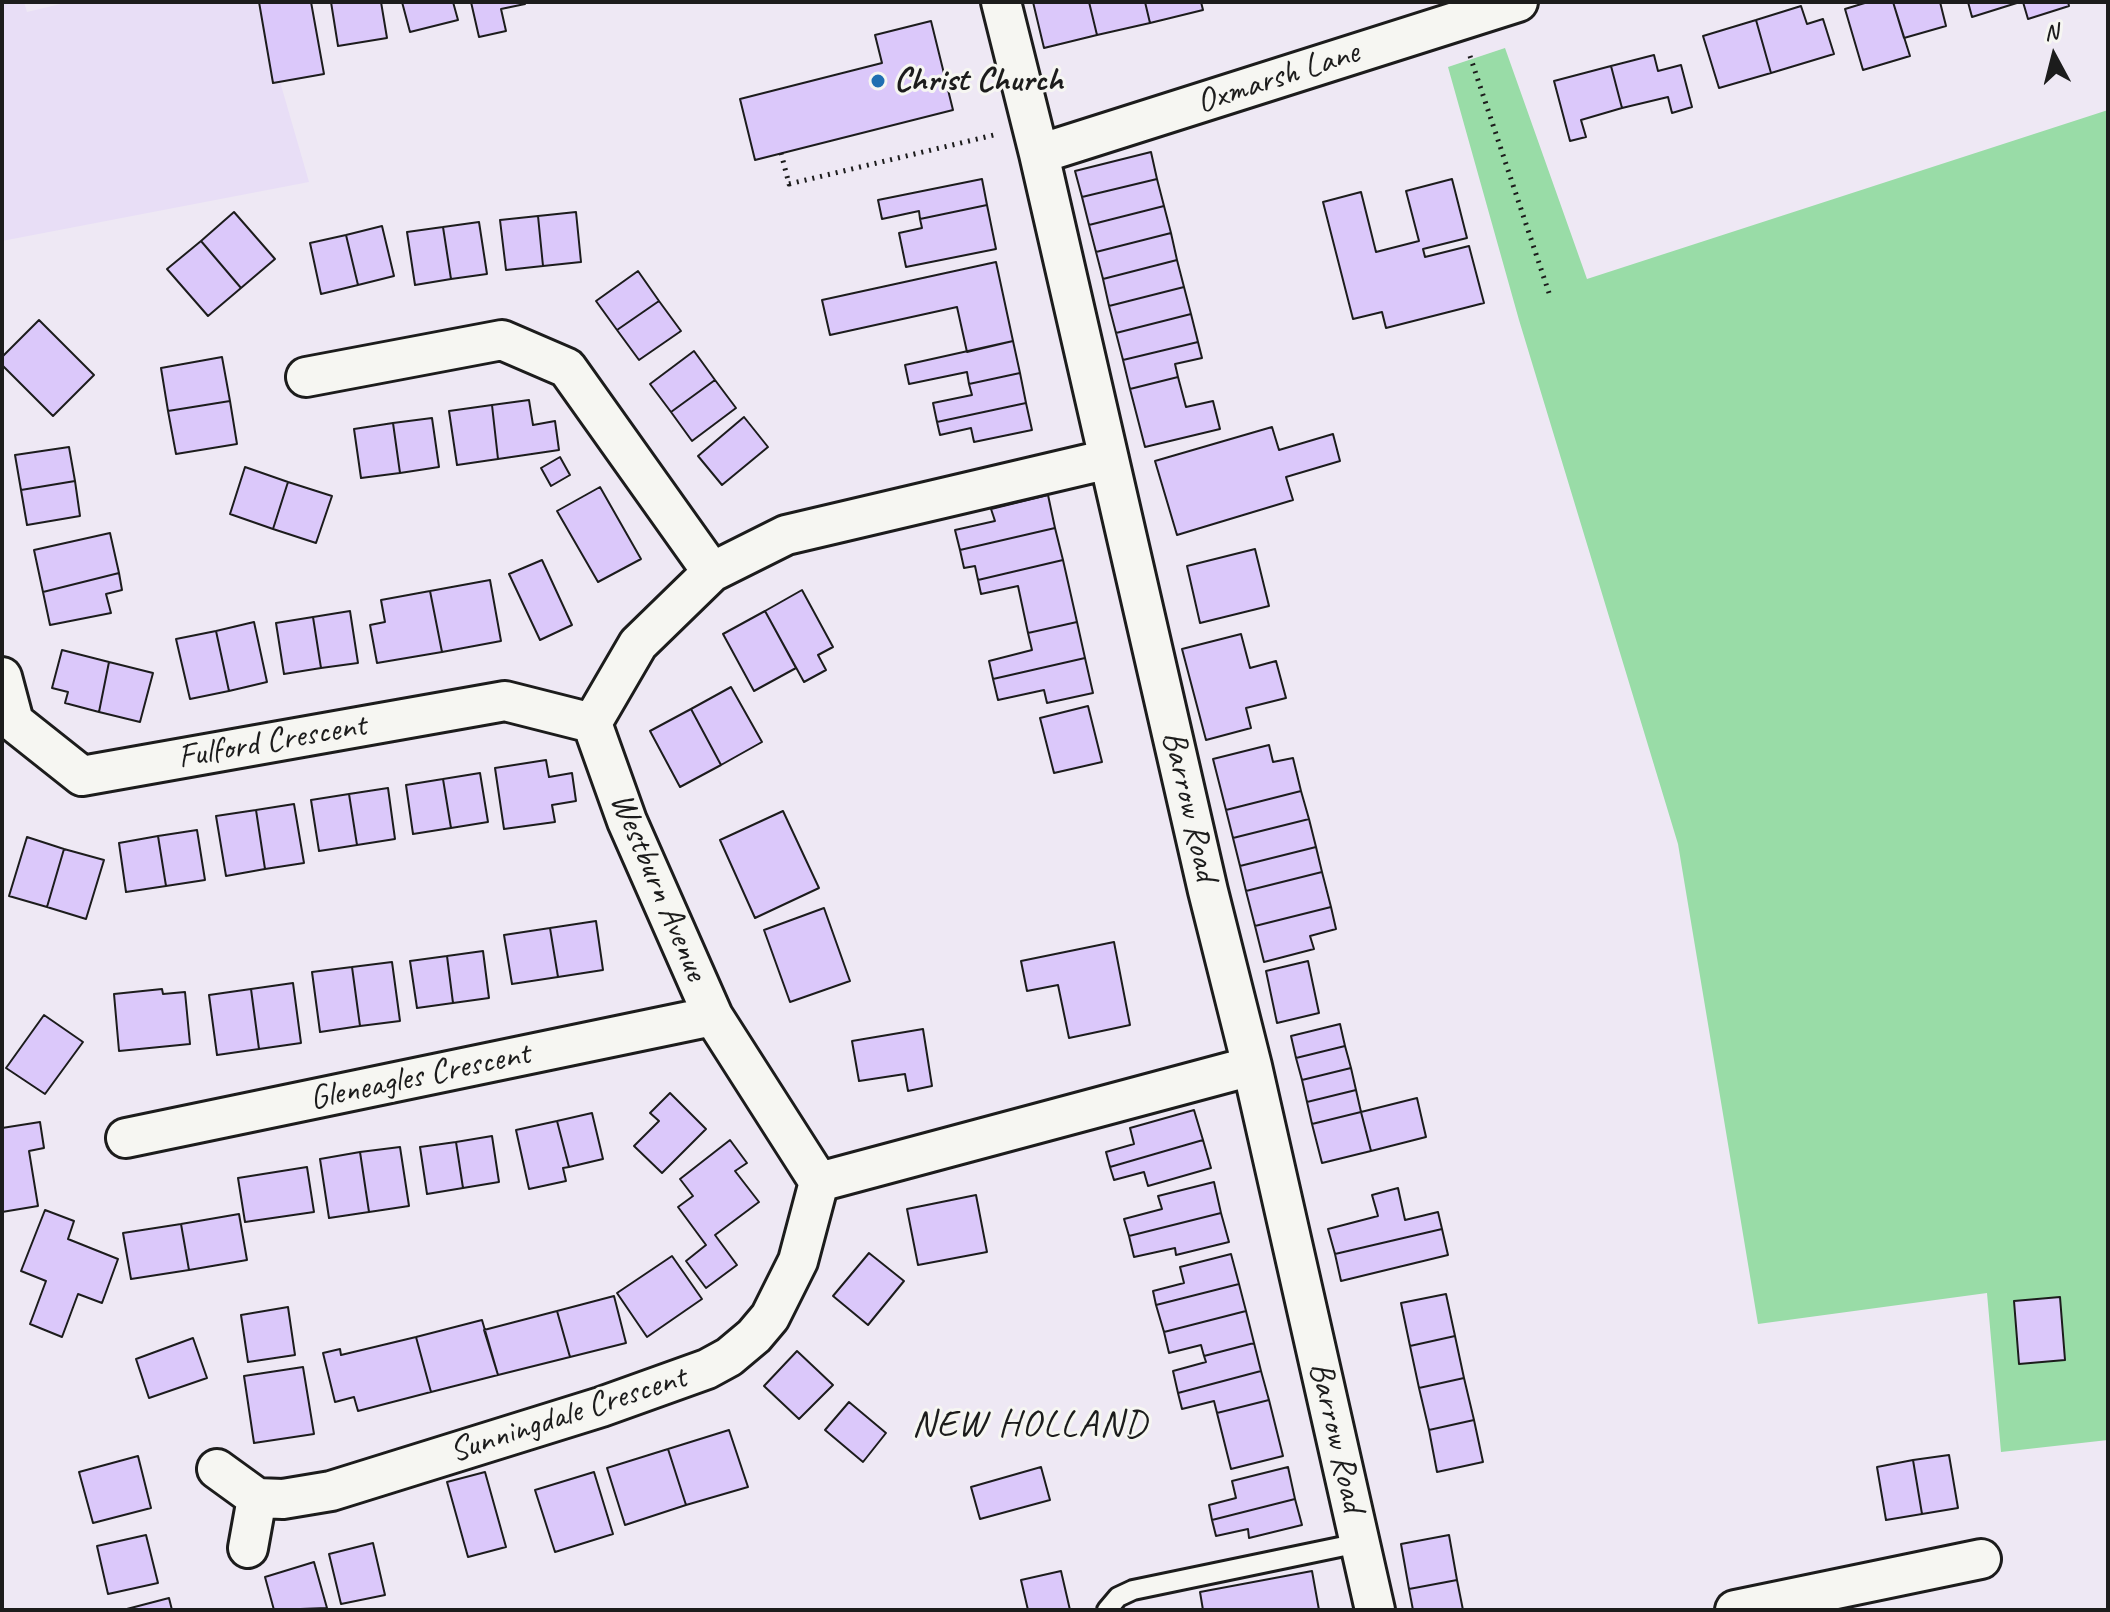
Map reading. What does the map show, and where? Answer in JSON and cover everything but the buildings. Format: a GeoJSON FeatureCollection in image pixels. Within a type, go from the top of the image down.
{"type":"FeatureCollection","features":[{"type":"Feature","properties":{"kind":"street","name":"Barrow Road"},"geometry":{"type":"LineString","coordinates":[[1001,2],[1036,140],[1208,891],[1252,1066],[1375,1610]]}},
{"type":"Feature","properties":{"kind":"street","name":"Oxmarsh Lane"},"geometry":{"type":"LineString","coordinates":[[1036,140],[1456,11],[1518,2]]}},
{"type":"Feature","properties":{"kind":"street"},"geometry":{"type":"LineString","coordinates":[[306,377],[502,340],[567,368],[712,572]]}},
{"type":"Feature","properties":{"kind":"street"},"geometry":{"type":"LineString","coordinates":[[592,723],[638,644],[712,572],[786,535],[1109,459]]}},
{"type":"Feature","properties":{"kind":"street","name":"Fulford Crescent"},"geometry":{"type":"LineString","coordinates":[[2,677],[14,722],[82,776],[505,701],[592,723]]}},
{"type":"Feature","properties":{"kind":"street","name":"Westburn Avenue"},"geometry":{"type":"LineString","coordinates":[[592,723],[627,821],[713,1016],[819,1182]]}},
{"type":"Feature","properties":{"kind":"street","name":"Gleneagles Crescent"},"geometry":{"type":"LineString","coordinates":[[126,1138],[713,1016]]}},
{"type":"Feature","properties":{"kind":"street"},"geometry":{"type":"LineString","coordinates":[[819,1182],[1252,1066]]}},
{"type":"Feature","properties":{"kind":"street","name":"Sunningdale Crescent"},"geometry":{"type":"LineString","coordinates":[[257,1498],[283,1499],[331,1491],[601,1407],[707,1369],[729,1357],[754,1336],[770,1317],[798,1261],[819,1182]]}},
{"type":"Feature","properties":{"kind":"street"},"geometry":{"type":"LineString","coordinates":[[217,1469],[257,1498],[248,1548]]}},
{"type":"Feature","properties":{"kind":"street"},"geometry":{"type":"LineString","coordinates":[[1735,1610],[1981,1559]]}},
{"type":"Feature","properties":{"kind":"lane"},"geometry":{"type":"LineString","coordinates":[[1107,1610],[1118,1597],[1133,1590],[1359,1543]]}},
{"type":"Feature","properties":{"kind":"path"},"geometry":{"type":"LineString","coordinates":[[1456,11],[1549,293]]}},
{"type":"Feature","properties":{"kind":"path"},"geometry":{"type":"LineString","coordinates":[[781,153],[789,184],[1036,140]]}},
{"type":"Feature","properties":{"kind":"shaded area"},"geometry":{"type":"Polygon","coordinates":[[[2,2],[24,2],[27,12],[69,2],[257,2],[309,182],[2,241],[2,2]]]}},
{"type":"Feature","properties":{"kind":"green space"},"geometry":{"type":"Polygon","coordinates":[[[1505,48],[1587,279],[2108,110],[2108,1440],[2001,1452],[1987,1293],[1758,1324],[1678,844],[1519,320],[1448,67],[1505,48]]]}},
{"type":"Feature","properties":{"kind":"place","name":"Christ Church"},"geometry":{"type":"Point","coordinates":[878,81]}},
{"type":"Feature","properties":{"kind":"district","name":"NEW HOLLAND"},"geometry":{"type":"Point","coordinates":[1030,1425]}}]}
